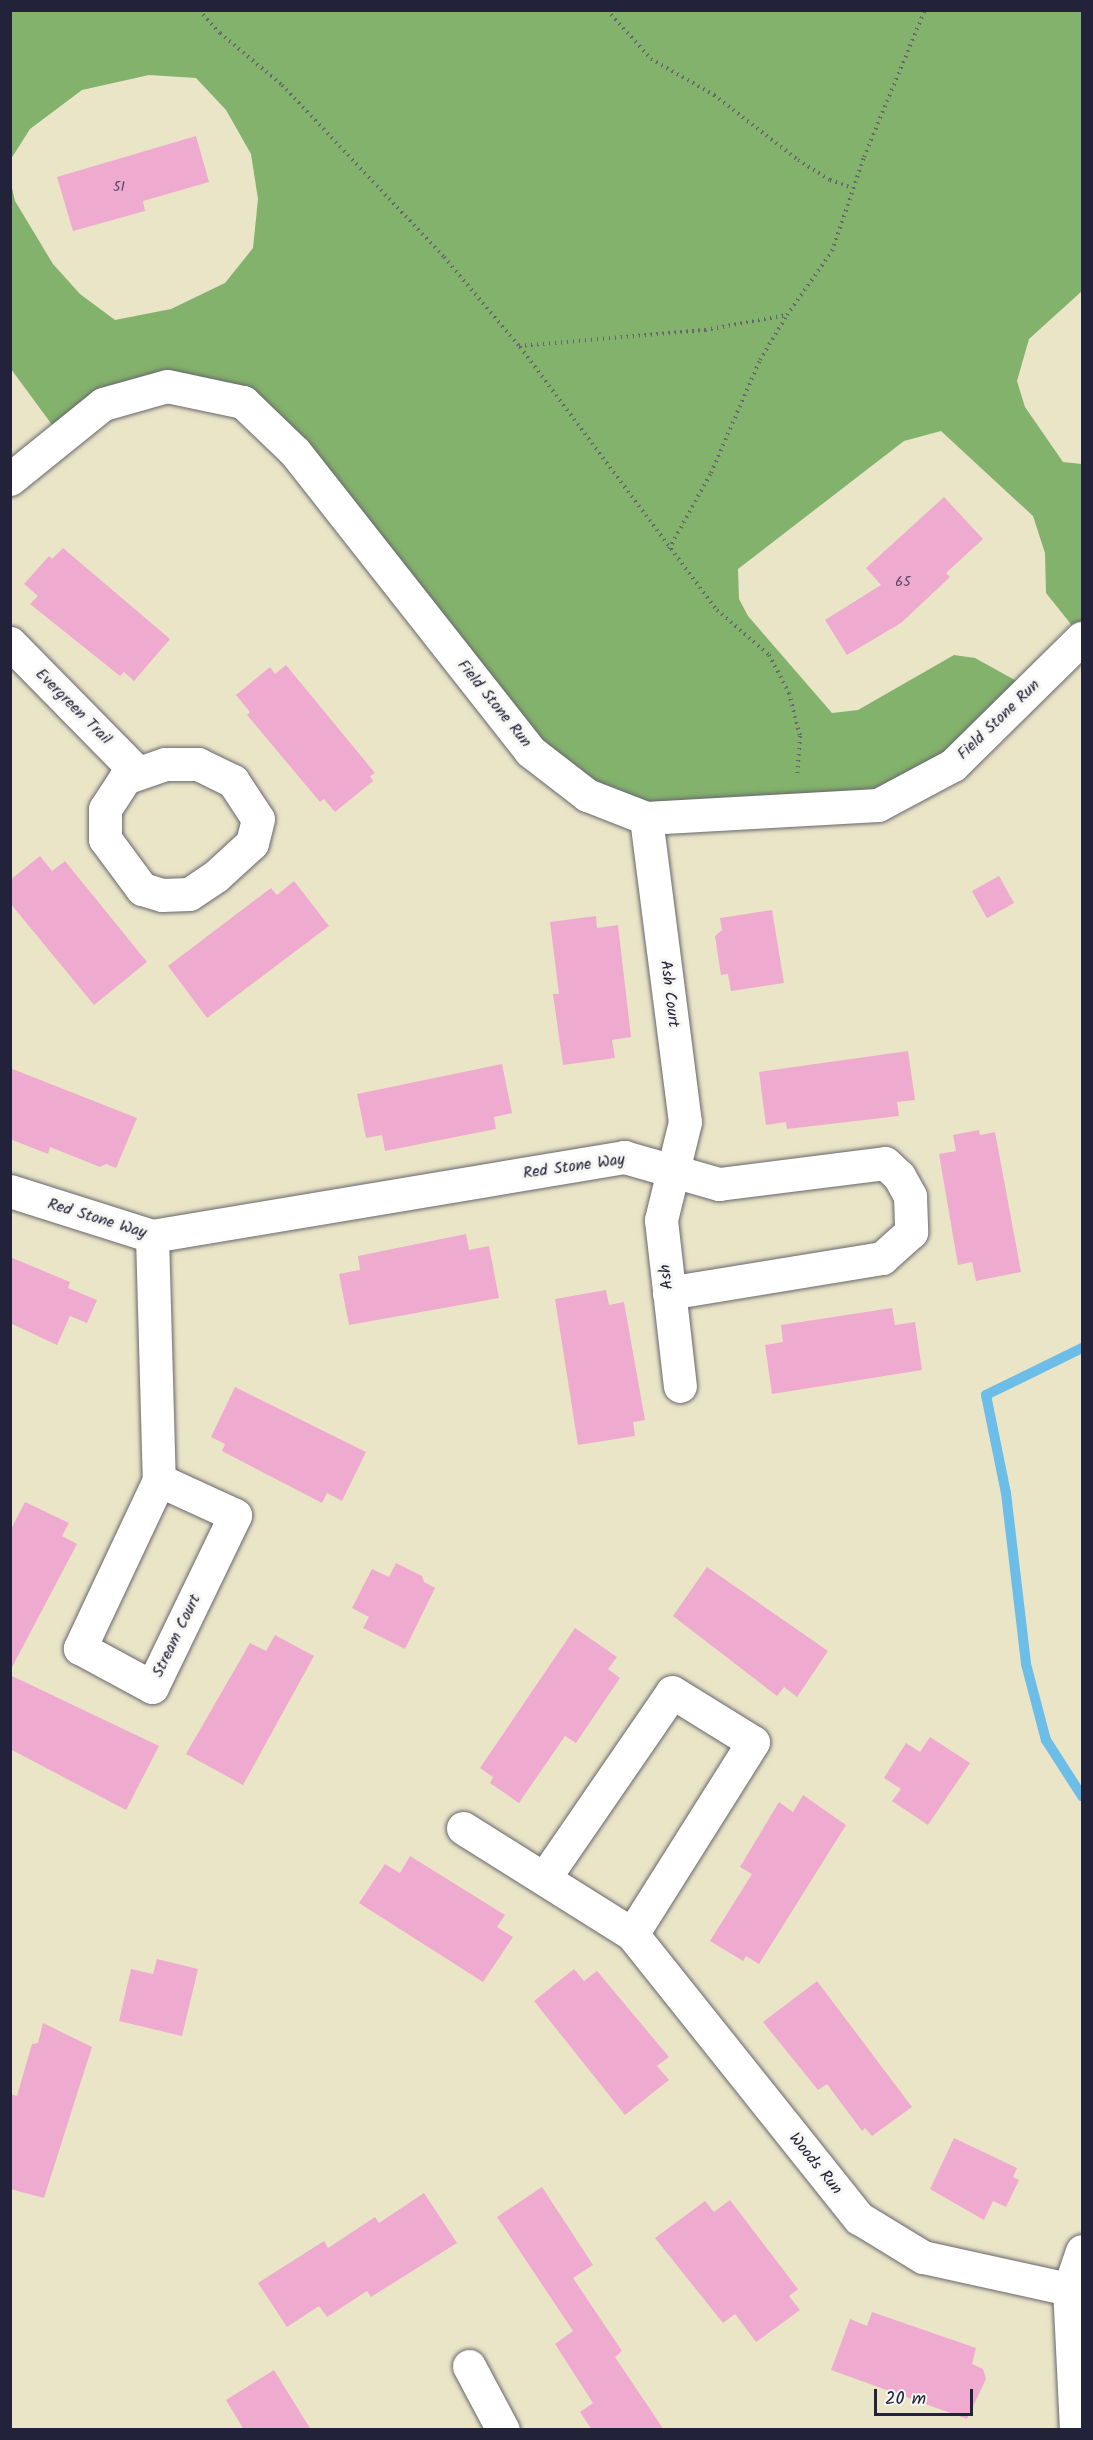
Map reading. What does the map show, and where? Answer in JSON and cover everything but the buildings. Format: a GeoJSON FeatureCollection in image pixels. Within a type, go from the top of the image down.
{"type":"FeatureCollection","features":[{"type":"Feature","properties":{"kind":"street","name":"Field Stone Run"},"geometry":{"type":"LineString","coordinates":[[10,479],[103,404],[167,386],[243,402],[295,452],[530,751],[586,795],[646,818],[878,806],[953,765],[1083,638]]}},
{"type":"Feature","properties":{"kind":"street","name":"Evergreen Trail"},"geometry":{"type":"LineString","coordinates":[[10,643],[136,771]]}},
{"type":"Feature","properties":{"kind":"street"},"geometry":{"type":"LineString","coordinates":[[165,764],[198,764],[232,781],[258,819],[252,843],[216,876],[189,894],[162,895],[142,889],[105,839],[105,808],[125,778],[136,771],[165,764]]}},
{"type":"Feature","properties":{"kind":"street","name":"Ash Court"},"geometry":{"type":"LineString","coordinates":[[646,818],[685,1122],[674,1168]]}},
{"type":"Feature","properties":{"kind":"street","name":"Red Stone Way"},"geometry":{"type":"LineString","coordinates":[[10,1191],[152,1236],[624,1157],[674,1168],[719,1185],[885,1163],[899,1176],[910,1196],[911,1232],[882,1258],[669,1293]]}},
{"type":"Feature","properties":{"kind":"street","name":"Ash"},"geometry":{"type":"LineString","coordinates":[[674,1168],[661,1220],[680,1386]]}},
{"type":"Feature","properties":{"kind":"street","name":"Stream Court"},"geometry":{"type":"LineString","coordinates":[[152,1236],[159,1480],[80,1648],[152,1687],[236,1515],[159,1480]]}},
{"type":"Feature","properties":{"kind":"street"},"geometry":{"type":"LineString","coordinates":[[545,1877],[672,1692],[753,1742],[632,1934]]}},
{"type":"Feature","properties":{"kind":"street","name":"Woods Run"},"geometry":{"type":"LineString","coordinates":[[463,1828],[545,1877],[632,1934],[860,2218],[923,2257],[1069,2289]]}},
{"type":"Feature","properties":{"kind":"street"},"geometry":{"type":"LineString","coordinates":[[1076,2430],[1069,2289],[1083,2251]]}},
{"type":"Feature","properties":{"kind":"street"},"geometry":{"type":"LineString","coordinates":[[469,2366],[503,2430]]}},
{"type":"Feature","properties":{"kind":"path"},"geometry":{"type":"LineString","coordinates":[[199,10],[282,85],[444,257],[519,346],[627,486],[669,549],[717,610],[769,655],[789,693],[800,736],[794,810]]}},
{"type":"Feature","properties":{"kind":"path"},"geometry":{"type":"LineString","coordinates":[[607,10],[651,59],[714,95],[798,160],[830,180],[854,188]]}},
{"type":"Feature","properties":{"kind":"path"},"geometry":{"type":"LineString","coordinates":[[669,549],[711,472],[760,360],[787,315],[832,251],[854,188],[926,10]]}},
{"type":"Feature","properties":{"kind":"path"},"geometry":{"type":"LineString","coordinates":[[519,346],[705,330],[787,315]]}},
{"type":"Feature","properties":{"kind":"green space"},"geometry":{"type":"Polygon","coordinates":[[[11,11],[1082,11],[1082,291],[1029,339],[1017,381],[1025,407],[1063,462],[1082,464],[1082,638],[1046,593],[1045,553],[1033,516],[941,431],[904,441],[738,569],[739,599],[748,616],[832,713],[858,710],[954,655],[975,658],[1031,689],[878,805],[646,818],[587,795],[243,402],[167,386],[61,437],[11,369],[10,179],[15,201],[53,264],[80,294],[115,320],[171,309],[225,283],[253,248],[258,199],[251,154],[226,110],[196,78],[149,75],[82,90],[30,129],[11,159],[11,11]]]}},
{"type":"Feature","properties":{"kind":"waterway"},"geometry":{"type":"LineString","coordinates":[[1082,1348],[986,1395],[1006,1493],[1026,1664],[1046,1740],[1082,1796]]}}]}
